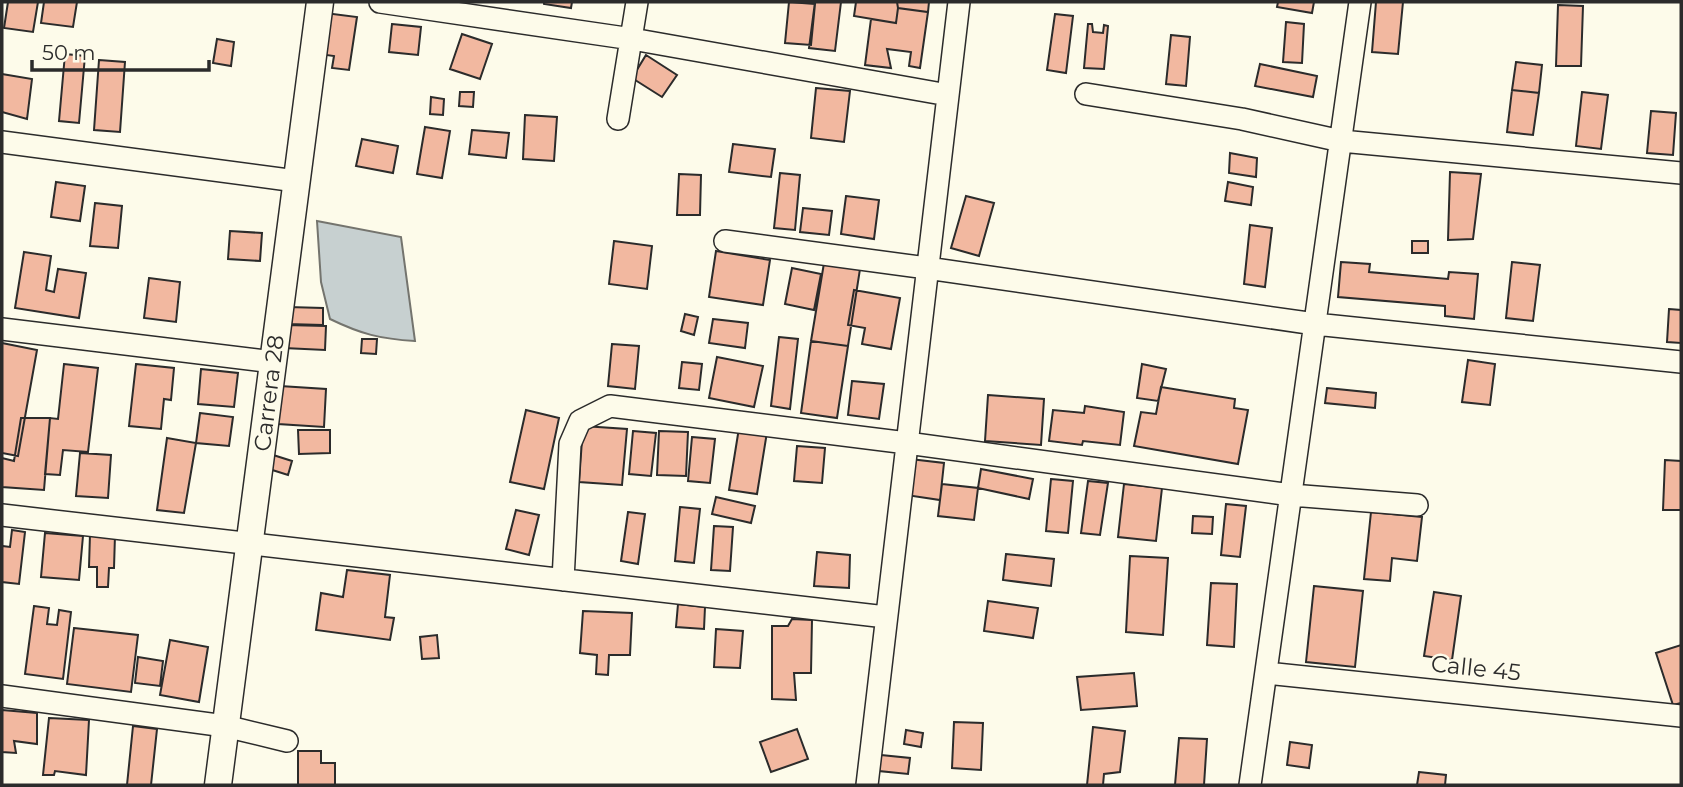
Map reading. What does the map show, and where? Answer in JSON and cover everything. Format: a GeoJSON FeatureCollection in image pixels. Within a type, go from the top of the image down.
{"type":"FeatureCollection","features":[{"type":"Feature","properties":{"kind":"street","name":"Carrera 28"},"geometry":{"type":"LineString","coordinates":[[218,785],[320,2]]}},
{"type":"Feature","properties":{"kind":"street"},"geometry":{"type":"LineString","coordinates":[[380,2],[632,38],[948,95]]}},
{"type":"Feature","properties":{"kind":"street"},"geometry":{"type":"LineString","coordinates":[[618,119],[637,2]]}},
{"type":"Feature","properties":{"kind":"street"},"geometry":{"type":"LineString","coordinates":[[866,785],[959,2]]}},
{"type":"Feature","properties":{"kind":"street"},"geometry":{"type":"LineString","coordinates":[[1250,785],[1360,2]]}},
{"type":"Feature","properties":{"kind":"street"},"geometry":{"type":"LineString","coordinates":[[1086,94],[1242,119],[1341,141],[1681,173]]}},
{"type":"Feature","properties":{"kind":"street"},"geometry":{"type":"LineString","coordinates":[[2,142],[296,181]]}},
{"type":"Feature","properties":{"kind":"street"},"geometry":{"type":"LineString","coordinates":[[725,241],[1315,324],[1681,362]]}},
{"type":"Feature","properties":{"kind":"street"},"geometry":{"type":"LineString","coordinates":[[2,329],[273,362]]}},
{"type":"Feature","properties":{"kind":"street"},"geometry":{"type":"LineString","coordinates":[[563,580],[570,444],[580,421],[610,406],[1291,495],[1417,505]]}},
{"type":"Feature","properties":{"kind":"street"},"geometry":{"type":"LineString","coordinates":[[2,515],[886,617]]}},
{"type":"Feature","properties":{"kind":"street","name":"Calle 45"},"geometry":{"type":"LineString","coordinates":[[1266,673],[1681,716]]}},
{"type":"Feature","properties":{"kind":"street"},"geometry":{"type":"LineString","coordinates":[[2,696],[225,726],[287,741]]}},
{"type":"Feature","properties":{"kind":"shaded area"},"geometry":{"type":"Polygon","coordinates":[[[317,221],[401,237],[415,341],[371,335],[330,319],[321,282],[317,221]]]}},
{"type":"Feature","properties":{"kind":"building"},"geometry":{"type":"Polygon","coordinates":[[[8,2],[38,2],[33,32],[4,28],[8,2]]]}},
{"type":"Feature","properties":{"kind":"building"},"geometry":{"type":"Polygon","coordinates":[[[44,2],[77,2],[73,27],[41,23],[44,2]]]}},
{"type":"Feature","properties":{"kind":"building"},"geometry":{"type":"Polygon","coordinates":[[[544,2],[572,2],[571,8],[544,2]]]}},
{"type":"Feature","properties":{"kind":"building"},"geometry":{"type":"Polygon","coordinates":[[[789,2],[815,4],[811,45],[785,43],[789,2]]]}},
{"type":"Feature","properties":{"kind":"building"},"geometry":{"type":"Polygon","coordinates":[[[815,2],[841,2],[835,51],[809,48],[815,2]]]}},
{"type":"Feature","properties":{"kind":"building"},"geometry":{"type":"Polygon","coordinates":[[[856,2],[897,2],[896,23],[854,16],[856,2]]]}},
{"type":"Feature","properties":{"kind":"building"},"geometry":{"type":"Polygon","coordinates":[[[897,2],[929,2],[928,12],[898,8],[897,2]]]}},
{"type":"Feature","properties":{"kind":"building"},"geometry":{"type":"Polygon","coordinates":[[[1278,2],[1314,2],[1312,13],[1277,7],[1278,2]]]}},
{"type":"Feature","properties":{"kind":"building"},"geometry":{"type":"Polygon","coordinates":[[[1376,2],[1403,2],[1398,54],[1372,52],[1376,2]]]}},
{"type":"Feature","properties":{"kind":"building"},"geometry":{"type":"Polygon","coordinates":[[[1558,5],[1583,6],[1581,66],[1556,66],[1558,5]]]}},
{"type":"Feature","properties":{"kind":"building"},"geometry":{"type":"Polygon","coordinates":[[[898,8],[928,12],[920,68],[909,66],[911,52],[887,49],[891,68],[865,65],[871,19],[896,23],[898,8]]]}},
{"type":"Feature","properties":{"kind":"building"},"geometry":{"type":"Polygon","coordinates":[[[325,13],[357,17],[349,70],[332,68],[334,56],[319,54],[325,13]]]}},
{"type":"Feature","properties":{"kind":"building"},"geometry":{"type":"Polygon","coordinates":[[[1055,14],[1073,16],[1066,73],[1047,70],[1055,14]]]}},
{"type":"Feature","properties":{"kind":"building"},"geometry":{"type":"Polygon","coordinates":[[[1286,22],[1304,24],[1302,63],[1283,62],[1286,22]]]}},
{"type":"Feature","properties":{"kind":"building"},"geometry":{"type":"Polygon","coordinates":[[[392,24],[421,27],[418,55],[389,52],[392,24]]]}},
{"type":"Feature","properties":{"kind":"building"},"geometry":{"type":"Polygon","coordinates":[[[1088,24],[1092,24],[1093,32],[1103,33],[1104,25],[1108,26],[1104,69],[1084,68],[1088,24]]]}},
{"type":"Feature","properties":{"kind":"building"},"geometry":{"type":"Polygon","coordinates":[[[462,34],[492,44],[480,79],[450,69],[462,34]]]}},
{"type":"Feature","properties":{"kind":"building"},"geometry":{"type":"Polygon","coordinates":[[[1171,35],[1190,37],[1186,86],[1166,84],[1171,35]]]}},
{"type":"Feature","properties":{"kind":"building"},"geometry":{"type":"Polygon","coordinates":[[[217,39],[234,42],[231,66],[213,63],[217,39]]]}},
{"type":"Feature","properties":{"kind":"building"},"geometry":{"type":"Polygon","coordinates":[[[65,54],[85,56],[79,123],[59,121],[65,54]]]}},
{"type":"Feature","properties":{"kind":"building"},"geometry":{"type":"Polygon","coordinates":[[[646,55],[677,75],[662,97],[632,78],[646,55]]]}},
{"type":"Feature","properties":{"kind":"building"},"geometry":{"type":"Polygon","coordinates":[[[99,60],[125,62],[120,132],[94,130],[99,60]]]}},
{"type":"Feature","properties":{"kind":"building"},"geometry":{"type":"Polygon","coordinates":[[[1516,62],[1542,65],[1539,93],[1512,90],[1516,62]]]}},
{"type":"Feature","properties":{"kind":"building"},"geometry":{"type":"Polygon","coordinates":[[[1260,64],[1317,76],[1313,97],[1255,86],[1260,64]]]}},
{"type":"Feature","properties":{"kind":"building"},"geometry":{"type":"Polygon","coordinates":[[[2,74],[32,79],[27,119],[2,112],[2,74]]]}},
{"type":"Feature","properties":{"kind":"building"},"geometry":{"type":"Polygon","coordinates":[[[816,88],[850,91],[844,142],[811,138],[816,88]]]}},
{"type":"Feature","properties":{"kind":"building"},"geometry":{"type":"Polygon","coordinates":[[[1512,90],[1539,93],[1533,135],[1507,132],[1512,90]]]}},
{"type":"Feature","properties":{"kind":"building"},"geometry":{"type":"Polygon","coordinates":[[[460,92],[474,92],[473,107],[459,106],[460,92]]]}},
{"type":"Feature","properties":{"kind":"building"},"geometry":{"type":"Polygon","coordinates":[[[1582,92],[1608,95],[1601,149],[1576,146],[1582,92]]]}},
{"type":"Feature","properties":{"kind":"building"},"geometry":{"type":"Polygon","coordinates":[[[431,97],[444,99],[443,115],[430,114],[431,97]]]}},
{"type":"Feature","properties":{"kind":"building"},"geometry":{"type":"Polygon","coordinates":[[[1651,111],[1676,113],[1673,155],[1647,153],[1651,111]]]}},
{"type":"Feature","properties":{"kind":"building"},"geometry":{"type":"Polygon","coordinates":[[[525,115],[557,117],[554,161],[523,159],[525,115]]]}},
{"type":"Feature","properties":{"kind":"building"},"geometry":{"type":"Polygon","coordinates":[[[425,127],[450,131],[442,178],[417,174],[425,127]]]}},
{"type":"Feature","properties":{"kind":"building"},"geometry":{"type":"Polygon","coordinates":[[[472,130],[509,133],[506,158],[469,154],[472,130]]]}},
{"type":"Feature","properties":{"kind":"building"},"geometry":{"type":"Polygon","coordinates":[[[362,139],[398,146],[393,173],[356,166],[362,139]]]}},
{"type":"Feature","properties":{"kind":"building"},"geometry":{"type":"Polygon","coordinates":[[[733,144],[775,149],[771,177],[729,172],[733,144]]]}},
{"type":"Feature","properties":{"kind":"building"},"geometry":{"type":"Polygon","coordinates":[[[1230,153],[1257,158],[1256,177],[1229,173],[1230,153]]]}},
{"type":"Feature","properties":{"kind":"building"},"geometry":{"type":"Polygon","coordinates":[[[1450,172],[1481,174],[1473,239],[1448,240],[1450,172]]]}},
{"type":"Feature","properties":{"kind":"building"},"geometry":{"type":"Polygon","coordinates":[[[780,173],[800,175],[795,230],[774,228],[780,173]]]}},
{"type":"Feature","properties":{"kind":"building"},"geometry":{"type":"Polygon","coordinates":[[[679,174],[701,175],[700,215],[677,215],[679,174]]]}},
{"type":"Feature","properties":{"kind":"building"},"geometry":{"type":"Polygon","coordinates":[[[56,182],[85,186],[80,221],[51,217],[56,182]]]}},
{"type":"Feature","properties":{"kind":"building"},"geometry":{"type":"Polygon","coordinates":[[[1228,182],[1253,187],[1251,205],[1225,201],[1228,182]]]}},
{"type":"Feature","properties":{"kind":"building"},"geometry":{"type":"Polygon","coordinates":[[[846,196],[879,200],[874,239],[841,234],[846,196]]]}},
{"type":"Feature","properties":{"kind":"building"},"geometry":{"type":"Polygon","coordinates":[[[966,196],[994,203],[979,256],[951,248],[966,196]]]}},
{"type":"Feature","properties":{"kind":"building"},"geometry":{"type":"Polygon","coordinates":[[[95,203],[122,206],[118,248],[90,246],[95,203]]]}},
{"type":"Feature","properties":{"kind":"building"},"geometry":{"type":"Polygon","coordinates":[[[803,208],[832,211],[829,235],[800,232],[803,208]]]}},
{"type":"Feature","properties":{"kind":"building"},"geometry":{"type":"Polygon","coordinates":[[[1250,225],[1272,228],[1265,287],[1244,284],[1250,225]]]}},
{"type":"Feature","properties":{"kind":"building"},"geometry":{"type":"Polygon","coordinates":[[[230,231],[262,233],[260,261],[228,259],[230,231]]]}},
{"type":"Feature","properties":{"kind":"building"},"geometry":{"type":"Polygon","coordinates":[[[614,241],[652,246],[647,289],[609,284],[614,241]]]}},
{"type":"Feature","properties":{"kind":"building"},"geometry":{"type":"Polygon","coordinates":[[[1412,241],[1428,241],[1428,253],[1412,253],[1412,241]]]}},
{"type":"Feature","properties":{"kind":"building"},"geometry":{"type":"Polygon","coordinates":[[[716,251],[770,260],[763,305],[709,297],[716,251]]]}},
{"type":"Feature","properties":{"kind":"building"},"geometry":{"type":"Polygon","coordinates":[[[24,252],[51,256],[46,290],[54,292],[58,269],[86,273],[79,318],[15,308],[24,252]]]}},
{"type":"Feature","properties":{"kind":"building"},"geometry":{"type":"Polygon","coordinates":[[[1341,262],[1370,264],[1369,272],[1448,279],[1449,272],[1478,274],[1474,319],[1445,316],[1445,306],[1338,297],[1341,262]]]}},
{"type":"Feature","properties":{"kind":"building"},"geometry":{"type":"Polygon","coordinates":[[[1512,262],[1540,265],[1533,321],[1506,318],[1512,262]]]}},
{"type":"Feature","properties":{"kind":"building"},"geometry":{"type":"Polygon","coordinates":[[[824,263],[860,269],[848,346],[811,341],[824,263]]]}},
{"type":"Feature","properties":{"kind":"building"},"geometry":{"type":"Polygon","coordinates":[[[792,268],[821,274],[814,310],[785,304],[792,268]]]}},
{"type":"Feature","properties":{"kind":"building"},"geometry":{"type":"Polygon","coordinates":[[[149,278],[180,282],[176,322],[144,318],[149,278]]]}},
{"type":"Feature","properties":{"kind":"building"},"geometry":{"type":"Polygon","coordinates":[[[854,290],[900,298],[891,349],[862,344],[865,328],[848,325],[854,290]]]}},
{"type":"Feature","properties":{"kind":"building"},"geometry":{"type":"Polygon","coordinates":[[[288,307],[323,308],[323,325],[287,324],[288,307]]]}},
{"type":"Feature","properties":{"kind":"building"},"geometry":{"type":"Polygon","coordinates":[[[1669,309],[1681,310],[1681,343],[1667,342],[1669,309]]]}},
{"type":"Feature","properties":{"kind":"building"},"geometry":{"type":"Polygon","coordinates":[[[685,314],[698,317],[694,335],[681,331],[685,314]]]}},
{"type":"Feature","properties":{"kind":"building"},"geometry":{"type":"Polygon","coordinates":[[[713,319],[748,323],[745,348],[709,343],[713,319]]]}},
{"type":"Feature","properties":{"kind":"building"},"geometry":{"type":"Polygon","coordinates":[[[285,325],[326,326],[325,350],[284,348],[285,325]]]}},
{"type":"Feature","properties":{"kind":"building"},"geometry":{"type":"Polygon","coordinates":[[[779,337],[798,339],[790,409],[771,406],[779,337]]]}},
{"type":"Feature","properties":{"kind":"building"},"geometry":{"type":"Polygon","coordinates":[[[362,339],[377,339],[376,354],[361,353],[362,339]]]}},
{"type":"Feature","properties":{"kind":"building"},"geometry":{"type":"Polygon","coordinates":[[[811,341],[848,346],[837,418],[801,413],[811,341]]]}},
{"type":"Feature","properties":{"kind":"building"},"geometry":{"type":"Polygon","coordinates":[[[2,343],[37,350],[18,456],[2,453],[2,343]]]}},
{"type":"Feature","properties":{"kind":"building"},"geometry":{"type":"Polygon","coordinates":[[[612,344],[639,346],[635,389],[608,386],[612,344]]]}},
{"type":"Feature","properties":{"kind":"building"},"geometry":{"type":"Polygon","coordinates":[[[717,357],[763,366],[754,407],[709,398],[717,357]]]}},
{"type":"Feature","properties":{"kind":"building"},"geometry":{"type":"Polygon","coordinates":[[[1468,360],[1495,364],[1490,405],[1462,402],[1468,360]]]}},
{"type":"Feature","properties":{"kind":"building"},"geometry":{"type":"Polygon","coordinates":[[[682,362],[702,364],[699,390],[679,388],[682,362]]]}},
{"type":"Feature","properties":{"kind":"building"},"geometry":{"type":"Polygon","coordinates":[[[64,364],[98,368],[88,452],[63,450],[60,475],[45,474],[50,418],[58,419],[64,364]]]}},
{"type":"Feature","properties":{"kind":"building"},"geometry":{"type":"Polygon","coordinates":[[[136,364],[174,368],[171,400],[164,399],[161,429],[129,426],[136,364]]]}},
{"type":"Feature","properties":{"kind":"building"},"geometry":{"type":"Polygon","coordinates":[[[1142,364],[1166,369],[1158,401],[1137,398],[1142,364]]]}},
{"type":"Feature","properties":{"kind":"building"},"geometry":{"type":"Polygon","coordinates":[[[201,369],[238,373],[234,407],[198,404],[201,369]]]}},
{"type":"Feature","properties":{"kind":"building"},"geometry":{"type":"Polygon","coordinates":[[[852,381],[884,384],[879,419],[848,415],[852,381]]]}},
{"type":"Feature","properties":{"kind":"building"},"geometry":{"type":"Polygon","coordinates":[[[280,386],[326,389],[324,427],[278,424],[280,386]]]}},
{"type":"Feature","properties":{"kind":"building"},"geometry":{"type":"Polygon","coordinates":[[[1161,387],[1235,399],[1234,408],[1248,410],[1238,464],[1134,446],[1141,412],[1156,414],[1161,387]]]}},
{"type":"Feature","properties":{"kind":"building"},"geometry":{"type":"Polygon","coordinates":[[[1327,388],[1376,393],[1375,408],[1325,403],[1327,388]]]}},
{"type":"Feature","properties":{"kind":"building"},"geometry":{"type":"Polygon","coordinates":[[[988,395],[1044,399],[1041,445],[985,441],[988,395]]]}},
{"type":"Feature","properties":{"kind":"building"},"geometry":{"type":"Polygon","coordinates":[[[1085,406],[1124,412],[1120,445],[1083,441],[1082,445],[1049,441],[1053,410],[1084,413],[1085,406]]]}},
{"type":"Feature","properties":{"kind":"building"},"geometry":{"type":"Polygon","coordinates":[[[526,410],[559,418],[544,489],[510,482],[526,410]]]}},
{"type":"Feature","properties":{"kind":"building"},"geometry":{"type":"Polygon","coordinates":[[[200,413],[233,417],[229,446],[196,443],[200,413]]]}},
{"type":"Feature","properties":{"kind":"building"},"geometry":{"type":"Polygon","coordinates":[[[21,418],[50,418],[44,490],[2,487],[2,458],[14,461],[21,418]]]}},
{"type":"Feature","properties":{"kind":"building"},"geometry":{"type":"Polygon","coordinates":[[[583,426],[627,429],[622,485],[579,482],[583,426]]]}},
{"type":"Feature","properties":{"kind":"building"},"geometry":{"type":"Polygon","coordinates":[[[739,428],[767,432],[757,494],[729,490],[739,428]]]}},
{"type":"Feature","properties":{"kind":"building"},"geometry":{"type":"Polygon","coordinates":[[[298,430],[330,430],[330,453],[299,454],[298,430]]]}},
{"type":"Feature","properties":{"kind":"building"},"geometry":{"type":"Polygon","coordinates":[[[633,431],[656,433],[651,476],[629,474],[633,431]]]}},
{"type":"Feature","properties":{"kind":"building"},"geometry":{"type":"Polygon","coordinates":[[[659,431],[688,432],[686,476],[657,475],[659,431]]]}},
{"type":"Feature","properties":{"kind":"building"},"geometry":{"type":"Polygon","coordinates":[[[692,437],[715,439],[710,483],[688,481],[692,437]]]}},
{"type":"Feature","properties":{"kind":"building"},"geometry":{"type":"Polygon","coordinates":[[[167,438],[196,443],[184,513],[157,510],[167,438]]]}},
{"type":"Feature","properties":{"kind":"building"},"geometry":{"type":"Polygon","coordinates":[[[797,446],[825,448],[822,483],[794,481],[797,446]]]}},
{"type":"Feature","properties":{"kind":"building"},"geometry":{"type":"Polygon","coordinates":[[[80,453],[111,455],[108,498],[76,496],[80,453]]]}},
{"type":"Feature","properties":{"kind":"building"},"geometry":{"type":"Polygon","coordinates":[[[270,454],[292,461],[288,475],[266,468],[270,454]]]}},
{"type":"Feature","properties":{"kind":"building"},"geometry":{"type":"Polygon","coordinates":[[[910,459],[944,463],[940,500],[906,495],[910,459]]]}},
{"type":"Feature","properties":{"kind":"building"},"geometry":{"type":"Polygon","coordinates":[[[1665,460],[1681,461],[1681,510],[1663,510],[1665,460]]]}},
{"type":"Feature","properties":{"kind":"building"},"geometry":{"type":"Polygon","coordinates":[[[981,469],[1033,479],[1029,499],[978,488],[981,469]]]}},
{"type":"Feature","properties":{"kind":"building"},"geometry":{"type":"Polygon","coordinates":[[[1051,479],[1073,481],[1068,533],[1046,531],[1051,479]]]}},
{"type":"Feature","properties":{"kind":"building"},"geometry":{"type":"Polygon","coordinates":[[[1088,481],[1108,483],[1100,535],[1081,533],[1088,481]]]}},
{"type":"Feature","properties":{"kind":"building"},"geometry":{"type":"Polygon","coordinates":[[[942,484],[978,488],[974,520],[938,516],[942,484]]]}},
{"type":"Feature","properties":{"kind":"building"},"geometry":{"type":"Polygon","coordinates":[[[1124,484],[1162,488],[1156,541],[1118,537],[1124,484]]]}},
{"type":"Feature","properties":{"kind":"building"},"geometry":{"type":"Polygon","coordinates":[[[716,497],[755,506],[751,523],[712,514],[716,497]]]}},
{"type":"Feature","properties":{"kind":"building"},"geometry":{"type":"Polygon","coordinates":[[[1226,504],[1246,506],[1240,557],[1221,555],[1226,504]]]}},
{"type":"Feature","properties":{"kind":"building"},"geometry":{"type":"Polygon","coordinates":[[[680,507],[700,509],[694,563],[675,561],[680,507]]]}},
{"type":"Feature","properties":{"kind":"building"},"geometry":{"type":"Polygon","coordinates":[[[516,510],[539,515],[529,555],[506,549],[516,510]]]}},
{"type":"Feature","properties":{"kind":"building"},"geometry":{"type":"Polygon","coordinates":[[[628,512],[645,514],[638,564],[621,561],[628,512]]]}},
{"type":"Feature","properties":{"kind":"building"},"geometry":{"type":"Polygon","coordinates":[[[1371,512],[1422,517],[1417,561],[1392,558],[1390,581],[1364,579],[1371,512]]]}},
{"type":"Feature","properties":{"kind":"building"},"geometry":{"type":"Polygon","coordinates":[[[1193,516],[1213,517],[1212,534],[1192,533],[1193,516]]]}},
{"type":"Feature","properties":{"kind":"building"},"geometry":{"type":"Polygon","coordinates":[[[714,526],[733,527],[730,571],[711,570],[714,526]]]}},
{"type":"Feature","properties":{"kind":"building"},"geometry":{"type":"Polygon","coordinates":[[[12,530],[25,532],[19,584],[2,582],[2,546],[10,547],[12,530]]]}},
{"type":"Feature","properties":{"kind":"building"},"geometry":{"type":"Polygon","coordinates":[[[45,533],[83,536],[79,580],[41,577],[45,533]]]}},
{"type":"Feature","properties":{"kind":"building"},"geometry":{"type":"Polygon","coordinates":[[[90,534],[115,535],[114,568],[109,568],[108,587],[97,587],[97,567],[89,567],[90,534]]]}},
{"type":"Feature","properties":{"kind":"building"},"geometry":{"type":"Polygon","coordinates":[[[817,552],[850,555],[849,588],[814,586],[817,552]]]}},
{"type":"Feature","properties":{"kind":"building"},"geometry":{"type":"Polygon","coordinates":[[[1006,554],[1054,559],[1051,586],[1003,580],[1006,554]]]}},
{"type":"Feature","properties":{"kind":"building"},"geometry":{"type":"Polygon","coordinates":[[[1130,556],[1168,558],[1163,635],[1126,632],[1130,556]]]}},
{"type":"Feature","properties":{"kind":"building"},"geometry":{"type":"Polygon","coordinates":[[[347,570],[390,575],[385,617],[394,618],[390,640],[316,630],[321,593],[343,597],[347,570]]]}},
{"type":"Feature","properties":{"kind":"building"},"geometry":{"type":"Polygon","coordinates":[[[1211,583],[1237,584],[1234,647],[1207,645],[1211,583]]]}},
{"type":"Feature","properties":{"kind":"building"},"geometry":{"type":"Polygon","coordinates":[[[1314,586],[1363,591],[1355,667],[1306,662],[1314,586]]]}},
{"type":"Feature","properties":{"kind":"building"},"geometry":{"type":"Polygon","coordinates":[[[1434,592],[1461,596],[1452,660],[1424,656],[1434,592]]]}},
{"type":"Feature","properties":{"kind":"building"},"geometry":{"type":"Polygon","coordinates":[[[988,601],[1038,608],[1033,638],[984,631],[988,601]]]}},
{"type":"Feature","properties":{"kind":"building"},"geometry":{"type":"Polygon","coordinates":[[[678,604],[705,607],[704,629],[676,627],[678,604]]]}},
{"type":"Feature","properties":{"kind":"building"},"geometry":{"type":"Polygon","coordinates":[[[34,606],[49,608],[47,624],[57,625],[59,610],[71,612],[63,679],[25,674],[34,606]]]}},
{"type":"Feature","properties":{"kind":"building"},"geometry":{"type":"Polygon","coordinates":[[[583,611],[632,613],[630,655],[609,655],[608,675],[596,674],[597,655],[580,653],[583,611]]]}},
{"type":"Feature","properties":{"kind":"building"},"geometry":{"type":"Polygon","coordinates":[[[792,619],[812,620],[811,673],[794,673],[796,700],[772,699],[772,626],[788,626],[792,619]]]}},
{"type":"Feature","properties":{"kind":"building"},"geometry":{"type":"Polygon","coordinates":[[[74,628],[138,635],[131,692],[67,684],[74,628]]]}},
{"type":"Feature","properties":{"kind":"building"},"geometry":{"type":"Polygon","coordinates":[[[716,629],[743,631],[740,668],[714,667],[716,629]]]}},
{"type":"Feature","properties":{"kind":"building"},"geometry":{"type":"Polygon","coordinates":[[[437,635],[439,658],[422,659],[420,637],[437,635]]]}},
{"type":"Feature","properties":{"kind":"building"},"geometry":{"type":"Polygon","coordinates":[[[170,640],[208,647],[199,702],[160,695],[170,640]]]}},
{"type":"Feature","properties":{"kind":"building"},"geometry":{"type":"Polygon","coordinates":[[[1681,645],[1681,703],[1673,705],[1656,653],[1681,645]]]}},
{"type":"Feature","properties":{"kind":"building"},"geometry":{"type":"Polygon","coordinates":[[[138,657],[163,661],[160,686],[135,683],[138,657]]]}},
{"type":"Feature","properties":{"kind":"building"},"geometry":{"type":"Polygon","coordinates":[[[1134,673],[1137,706],[1081,710],[1077,677],[1134,673]]]}},
{"type":"Feature","properties":{"kind":"building"},"geometry":{"type":"Polygon","coordinates":[[[2,710],[37,713],[37,744],[14,741],[16,753],[2,752],[2,710]]]}},
{"type":"Feature","properties":{"kind":"building"},"geometry":{"type":"Polygon","coordinates":[[[49,718],[89,720],[86,775],[55,771],[54,775],[43,775],[49,718]]]}},
{"type":"Feature","properties":{"kind":"building"},"geometry":{"type":"Polygon","coordinates":[[[954,722],[983,723],[981,770],[952,768],[954,722]]]}},
{"type":"Feature","properties":{"kind":"building"},"geometry":{"type":"Polygon","coordinates":[[[133,726],[157,729],[151,785],[127,785],[133,726]]]}},
{"type":"Feature","properties":{"kind":"building"},"geometry":{"type":"Polygon","coordinates":[[[1093,727],[1125,731],[1120,772],[1104,774],[1103,785],[1087,785],[1093,727]]]}},
{"type":"Feature","properties":{"kind":"building"},"geometry":{"type":"Polygon","coordinates":[[[797,729],[808,759],[771,772],[760,742],[797,729]]]}},
{"type":"Feature","properties":{"kind":"building"},"geometry":{"type":"Polygon","coordinates":[[[906,730],[923,733],[921,747],[904,744],[906,730]]]}},
{"type":"Feature","properties":{"kind":"building"},"geometry":{"type":"Polygon","coordinates":[[[1179,738],[1207,739],[1204,785],[1175,785],[1179,738]]]}},
{"type":"Feature","properties":{"kind":"building"},"geometry":{"type":"Polygon","coordinates":[[[1290,742],[1312,745],[1309,768],[1287,765],[1290,742]]]}},
{"type":"Feature","properties":{"kind":"building"},"geometry":{"type":"Polygon","coordinates":[[[298,751],[321,751],[321,763],[335,763],[335,785],[298,785],[298,751]]]}},
{"type":"Feature","properties":{"kind":"building"},"geometry":{"type":"Polygon","coordinates":[[[881,755],[910,758],[908,774],[879,771],[881,755]]]}},
{"type":"Feature","properties":{"kind":"building"},"geometry":{"type":"Polygon","coordinates":[[[1419,772],[1446,775],[1445,785],[1417,785],[1419,772]]]}}]}
